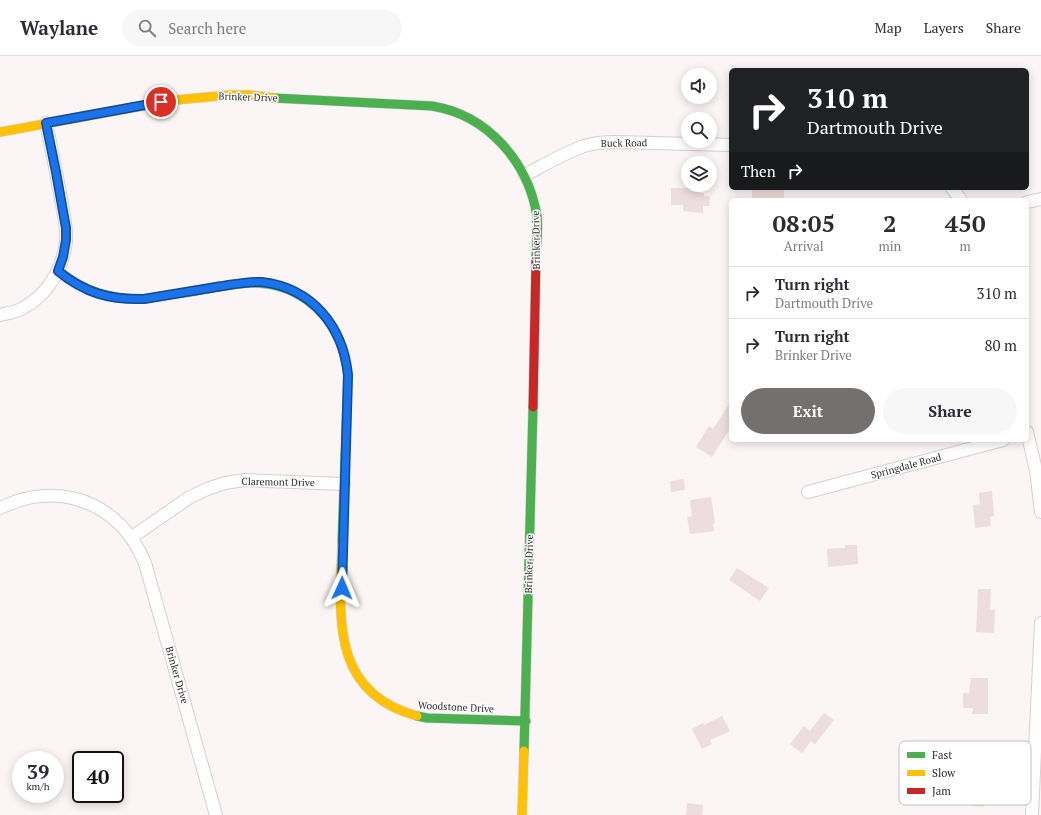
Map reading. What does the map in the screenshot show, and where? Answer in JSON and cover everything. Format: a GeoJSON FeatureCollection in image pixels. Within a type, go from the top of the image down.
{"type":"FeatureCollection","features":[{"type":"Feature","properties":{"kind":"street","name":"Brinker Drive"},"geometry":{"type":"LineString","coordinates":[[0,132],[175,100],[223,95],[249,95],[278,99],[428,105],[446,109],[478,123],[505,146],[516,160],[525,175],[532,192],[537,218],[526,721],[522,815]]}},
{"type":"Feature","properties":{"kind":"street"},"geometry":{"type":"LineString","coordinates":[[0,315],[22,309],[40,296],[51,283],[58,271],[63,257],[66,240],[66,228],[46,123]]}},
{"type":"Feature","properties":{"kind":"street","name":"Buck Road"},"geometry":{"type":"LineString","coordinates":[[525,175],[578,149],[599,142],[729,145]]}},
{"type":"Feature","properties":{"kind":"street"},"geometry":{"type":"LineString","coordinates":[[1029,202],[1041,199]]}},
{"type":"Feature","properties":{"kind":"street","name":"Woodstone Drive"},"geometry":{"type":"LineString","coordinates":[[58,271],[83,288],[98,294],[128,300],[144,299],[244,283],[261,282],[281,286],[310,301],[329,320],[336,331],[344,349],[347,362],[348,375],[341,603],[342,632],[347,655],[353,667],[364,684],[373,693],[389,705],[414,716],[426,718],[526,721]]}},
{"type":"Feature","properties":{"kind":"street","name":"Springdale Road"},"geometry":{"type":"LineString","coordinates":[[808,492],[996,442]]}},
{"type":"Feature","properties":{"kind":"street"},"geometry":{"type":"LineString","coordinates":[[1029,442],[1036,470],[1041,512]]}},
{"type":"Feature","properties":{"kind":"street","name":"Claremont Drive"},"geometry":{"type":"LineString","coordinates":[[132,537],[190,497],[225,483],[244,480],[344,484]]}},
{"type":"Feature","properties":{"kind":"street","name":"Brinker Drive"},"geometry":{"type":"LineString","coordinates":[[0,508],[21,500],[39,497],[58,496],[76,498],[108,513],[124,527],[132,537],[140,550],[145,563],[216,815]]}},
{"type":"Feature","properties":{"kind":"street"},"geometry":{"type":"LineString","coordinates":[[1032,815],[1041,623]]}},
{"type":"Feature","properties":{"kind":"building"},"geometry":{"type":"Polygon","coordinates":[[[671,188],[681,188],[681,192],[700,192],[704,193],[704,196],[710,196],[709,206],[703,206],[703,213],[683,211],[683,205],[671,205],[671,188]]]}},
{"type":"Feature","properties":{"kind":"building"},"geometry":{"type":"Polygon","coordinates":[[[752,190],[784,190],[784,198],[752,198],[752,190]]]}},
{"type":"Feature","properties":{"kind":"building"},"geometry":{"type":"Polygon","coordinates":[[[729,404],[729,430],[712,457],[696,447],[709,426],[713,429],[729,404]]]}},
{"type":"Feature","properties":{"kind":"building"},"geometry":{"type":"Polygon","coordinates":[[[684,479],[685,490],[671,492],[670,481],[684,479]]]}},
{"type":"Feature","properties":{"kind":"building"},"geometry":{"type":"Polygon","coordinates":[[[992,491],[994,516],[990,517],[991,526],[975,528],[973,505],[980,504],[979,493],[992,491]]]}},
{"type":"Feature","properties":{"kind":"building"},"geometry":{"type":"Polygon","coordinates":[[[711,497],[715,523],[713,524],[714,531],[690,534],[687,517],[692,516],[690,500],[711,497]]]}},
{"type":"Feature","properties":{"kind":"building"},"geometry":{"type":"Polygon","coordinates":[[[845,545],[857,545],[858,564],[828,567],[827,549],[845,548],[845,545]]]}},
{"type":"Feature","properties":{"kind":"building"},"geometry":{"type":"Polygon","coordinates":[[[737,568],[769,588],[760,601],[729,580],[737,568]]]}},
{"type":"Feature","properties":{"kind":"building"},"geometry":{"type":"Polygon","coordinates":[[[978,589],[991,589],[990,610],[995,610],[994,633],[976,632],[978,589]]]}},
{"type":"Feature","properties":{"kind":"building"},"geometry":{"type":"Polygon","coordinates":[[[971,678],[988,678],[988,714],[972,714],[973,708],[963,708],[963,693],[969,693],[971,678]]]}},
{"type":"Feature","properties":{"kind":"building"},"geometry":{"type":"Polygon","coordinates":[[[824,713],[834,720],[815,744],[811,741],[802,753],[790,744],[804,726],[810,731],[824,713]]]}},
{"type":"Feature","properties":{"kind":"building"},"geometry":{"type":"Polygon","coordinates":[[[722,716],[730,731],[710,740],[712,744],[702,749],[692,729],[722,716]]]}},
{"type":"Feature","properties":{"kind":"building"},"geometry":{"type":"Polygon","coordinates":[[[687,803],[703,805],[702,815],[686,815],[687,803]]]}},
{"type":"Feature","properties":{"kind":"building"},"geometry":{"type":"Polygon","coordinates":[[[972,805],[984,805],[984,807],[972,805]]]}},
{"type":"Feature","properties":{"kind":"traffic: fast"},"geometry":{"type":"LineString","coordinates":[[274,98],[432,106],[452,111],[471,119],[502,144],[515,160],[525,177],[532,196],[538,221],[536,259]]}},
{"type":"Feature","properties":{"kind":"traffic: fast"},"geometry":{"type":"LineString","coordinates":[[58,271],[88,289],[120,298],[144,299],[231,284],[256,283],[270,284],[295,293],[316,307],[333,328],[339,340],[344,353],[348,375],[342,543]]}},
{"type":"Feature","properties":{"kind":"traffic: fast"},"geometry":{"type":"LineString","coordinates":[[524,751],[533,407]]}},
{"type":"Feature","properties":{"kind":"traffic: fast"},"geometry":{"type":"LineString","coordinates":[[417,716],[427,718],[526,721]]}},
{"type":"Feature","properties":{"kind":"traffic: slow"},"geometry":{"type":"LineString","coordinates":[[0,132],[175,100],[230,95],[249,95],[274,98]]}},
{"type":"Feature","properties":{"kind":"traffic: slow"},"geometry":{"type":"LineString","coordinates":[[342,543],[340,597],[342,623],[346,648],[354,670],[368,689],[388,705],[417,716]]}},
{"type":"Feature","properties":{"kind":"traffic: slow"},"geometry":{"type":"LineString","coordinates":[[522,815],[524,751]]}},
{"type":"Feature","properties":{"kind":"traffic: jam"},"geometry":{"type":"LineString","coordinates":[[533,407],[536,259]]}},
{"type":"Feature","properties":{"kind":"route"},"geometry":{"type":"LineString","coordinates":[[161,102],[46,123],[66,228],[66,240],[63,257],[58,271],[83,288],[113,298],[128,300],[144,299],[244,283],[261,282],[281,286],[299,294],[310,301],[329,320],[344,349],[348,375],[342,588]]}}]}
